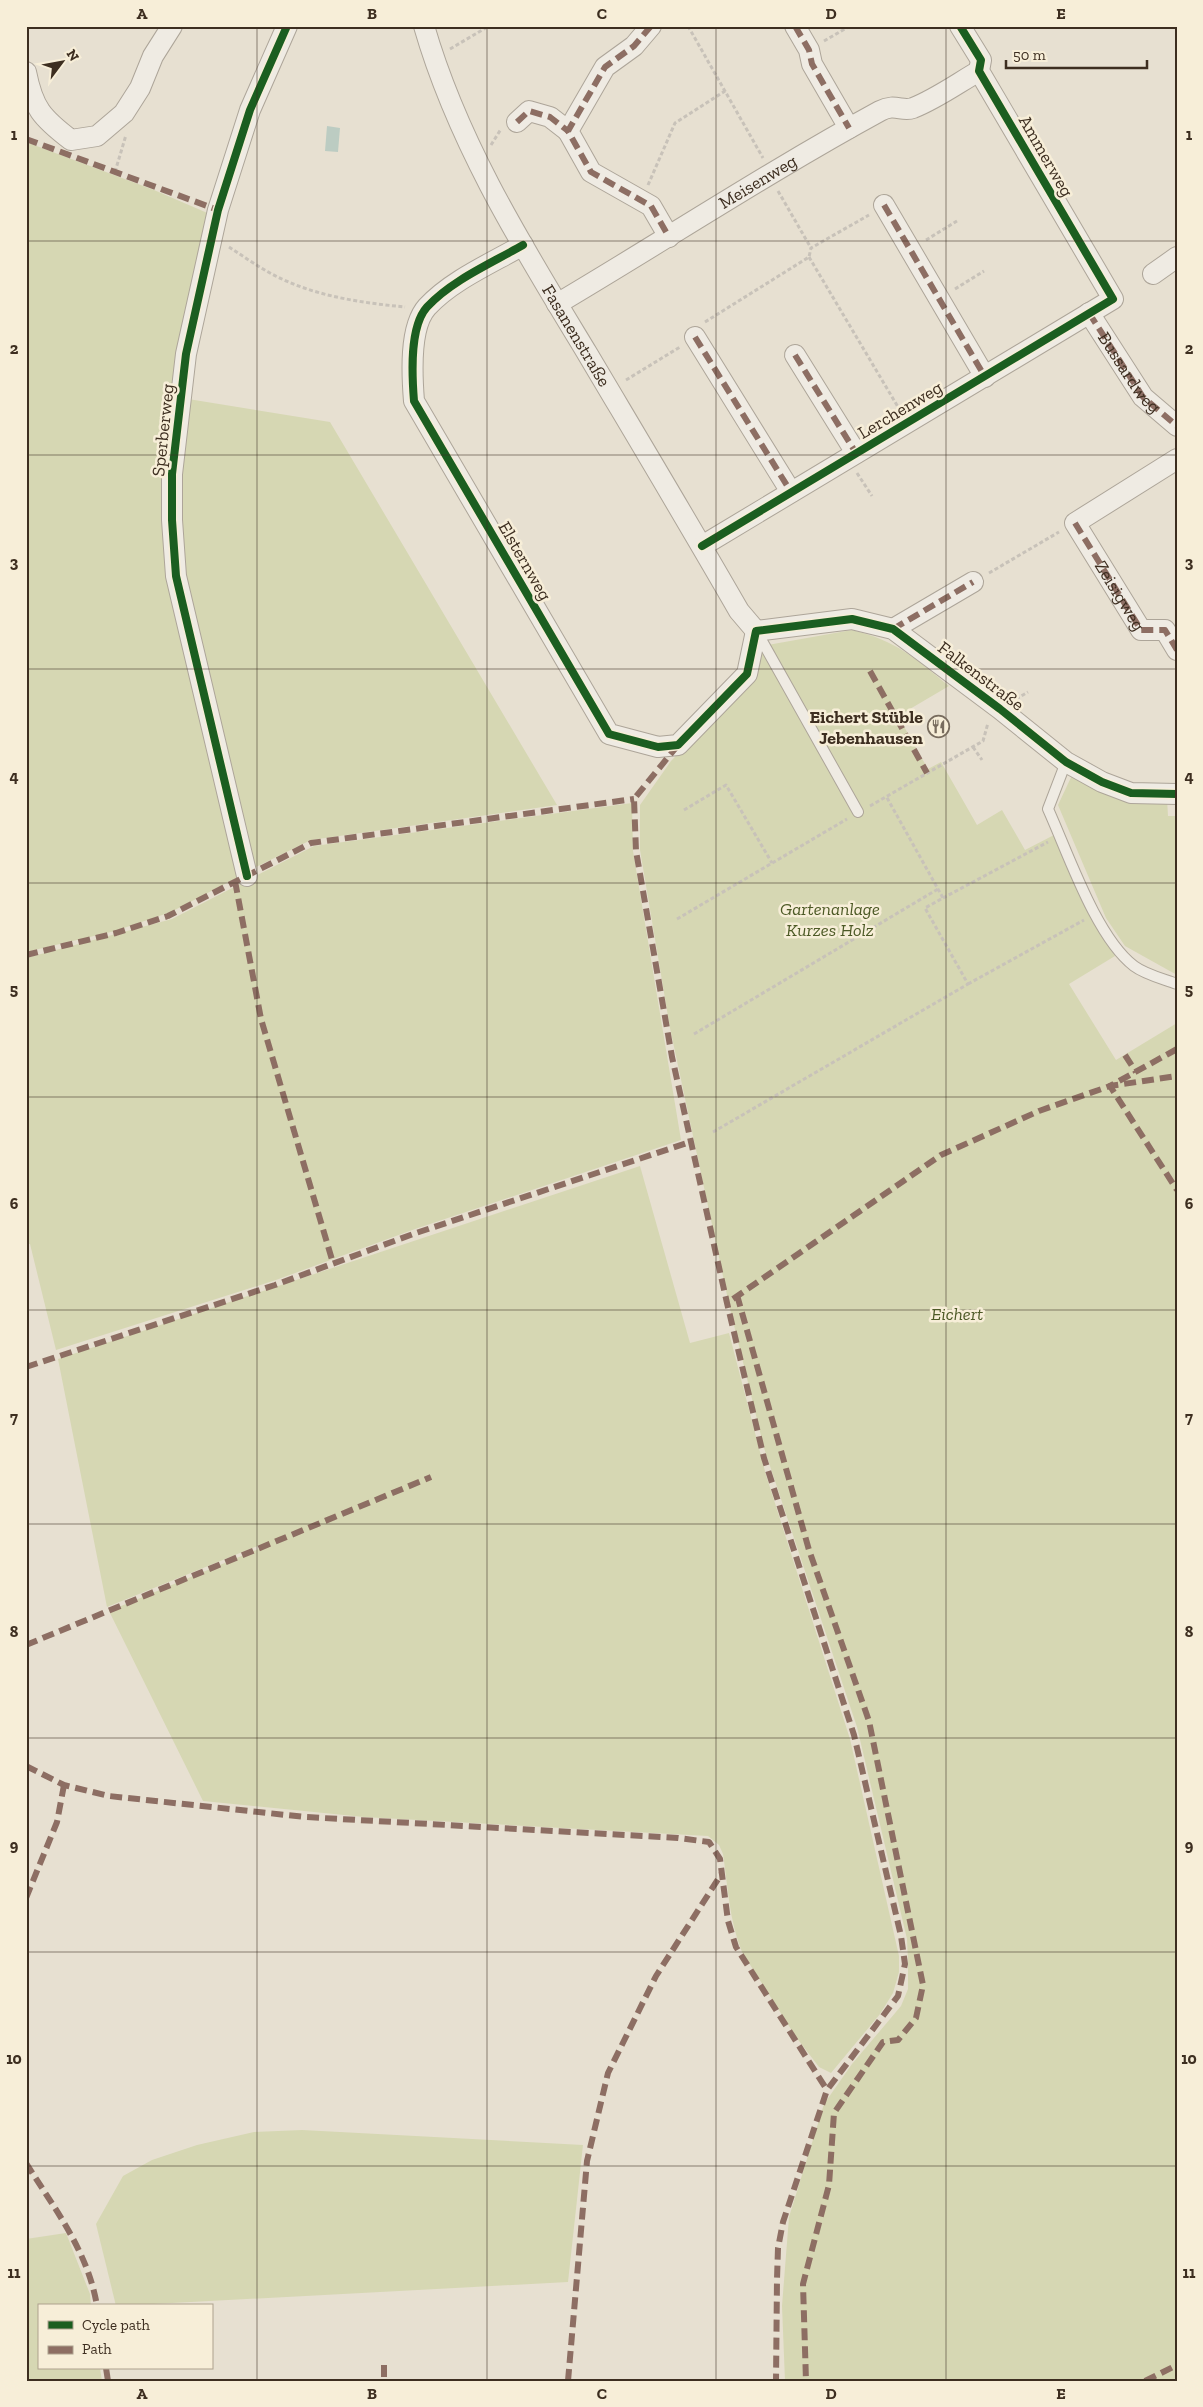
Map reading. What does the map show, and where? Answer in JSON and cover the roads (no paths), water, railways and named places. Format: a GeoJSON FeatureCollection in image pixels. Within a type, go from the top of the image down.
{"type":"FeatureCollection","features":[{"type":"Feature","properties":{"kind":"street"},"geometry":{"type":"LineString","coordinates":[[26,72],[30,93],[46,121],[71,140],[97,136],[122,115],[140,88],[153,56],[172,26]]}},
{"type":"Feature","properties":{"kind":"street","name":"Sperberweg"},"geometry":{"type":"LineString","coordinates":[[247,876],[176,576],[172,520],[172,474],[186,354],[218,210],[250,110],[287,26]]}},
{"type":"Feature","properties":{"kind":"street","name":"Fasanenstraße"},"geometry":{"type":"LineString","coordinates":[[424,26],[433,59],[458,122],[523,245],[739,611],[756,631]]}},
{"type":"Feature","properties":{"kind":"street"},"geometry":{"type":"LineString","coordinates":[[568,131],[605,67],[634,46],[651,26]]}},
{"type":"Feature","properties":{"kind":"street"},"geometry":{"type":"LineString","coordinates":[[795,26],[809,50],[812,64],[849,128]]}},
{"type":"Feature","properties":{"kind":"street","name":"Ammerweg"},"geometry":{"type":"LineString","coordinates":[[960,26],[981,60],[979,70],[1114,299]]}},
{"type":"Feature","properties":{"kind":"street","name":"Meisenweg"},"geometry":{"type":"LineString","coordinates":[[557,304],[669,238],[770,173],[849,128],[889,106],[911,109],[979,70]]}},
{"type":"Feature","properties":{"kind":"street"},"geometry":{"type":"LineString","coordinates":[[517,122],[529,112],[550,117],[568,131],[591,172],[651,206],[669,238]]}},
{"type":"Feature","properties":{"kind":"street"},"geometry":{"type":"LineString","coordinates":[[884,206],[985,377]]}},
{"type":"Feature","properties":{"kind":"street","name":"Elsternweg"},"geometry":{"type":"LineString","coordinates":[[523,245],[454,285],[426,308],[416,333],[412,374],[414,401],[609,734],[658,747],[678,745],[747,674],[756,631]]}},
{"type":"Feature","properties":{"kind":"street"},"geometry":{"type":"LineString","coordinates":[[1153,274],[1177,257]]}},
{"type":"Feature","properties":{"kind":"street","name":"Lerchenweg"},"geometry":{"type":"LineString","coordinates":[[702,546],[1114,299]]}},
{"type":"Feature","properties":{"kind":"street","name":"Bussardweg"},"geometry":{"type":"LineString","coordinates":[[1088,313],[1143,397],[1177,426]]}},
{"type":"Feature","properties":{"kind":"street"},"geometry":{"type":"LineString","coordinates":[[695,337],[791,492]]}},
{"type":"Feature","properties":{"kind":"street","name":"Lerchenweg"},"geometry":{"type":"LineString","coordinates":[[795,355],[852,456]]}},
{"type":"Feature","properties":{"kind":"street","name":"Zeisigweg"},"geometry":{"type":"LineString","coordinates":[[1177,459],[1075,523],[1141,630],[1165,630],[1177,650]]}},
{"type":"Feature","properties":{"kind":"street"},"geometry":{"type":"LineString","coordinates":[[893,628],[974,582]]}},
{"type":"Feature","properties":{"kind":"street","name":"Falkenstraße"},"geometry":{"type":"LineString","coordinates":[[756,631],[852,619],[893,628],[1066,762],[1102,782],[1132,793],[1177,794]]}},
{"type":"Feature","properties":{"kind":"lane"},"geometry":{"type":"LineString","coordinates":[[756,631],[858,812]]}},
{"type":"Feature","properties":{"kind":"lane"},"geometry":{"type":"LineString","coordinates":[[1066,762],[1048,809],[1095,914],[1120,953],[1136,968],[1177,984]]}},
{"type":"Feature","properties":{"kind":"place","name":"Eichert Stüble Jebenhausen"},"geometry":{"type":"Point","coordinates":[939,727]}},
{"type":"Feature","properties":{"kind":"park label","name":"Gartenanlage Kurzes Holz"},"geometry":{"type":"Point","coordinates":[830,920]}},
{"type":"Feature","properties":{"kind":"park label","name":"Eichert"},"geometry":{"type":"Point","coordinates":[957,1314]}}]}
